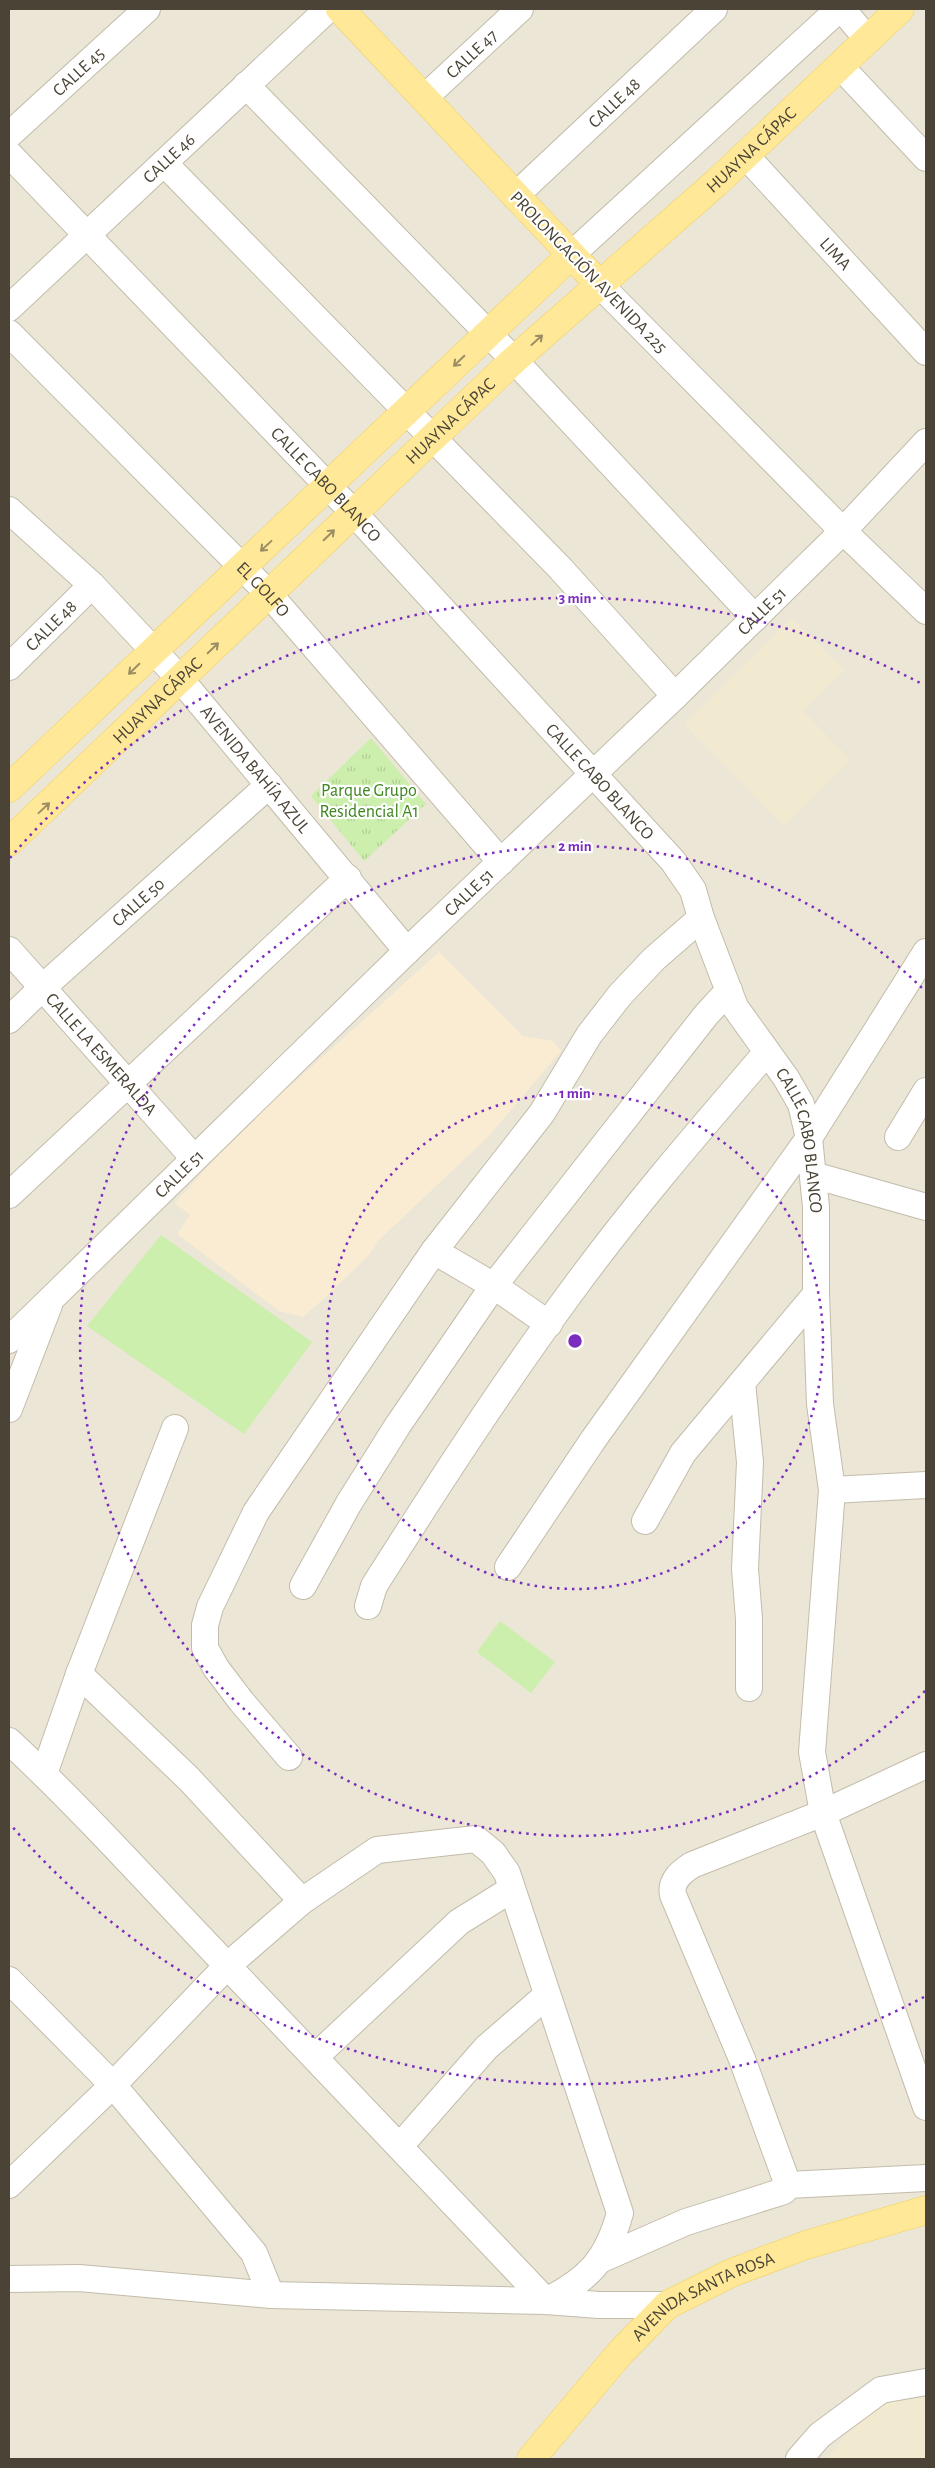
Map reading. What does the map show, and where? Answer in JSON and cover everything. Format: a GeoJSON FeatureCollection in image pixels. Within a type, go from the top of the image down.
{"type":"FeatureCollection","features":[{"type":"Feature","properties":{"kind":"main road","name":"PROLONGACIÓN AVENIDA 225"},"geometry":{"type":"LineString","coordinates":[[340,9],[599,284]]}},
{"type":"Feature","properties":{"kind":"main road","name":"HUAYNA CÁPAC"},"geometry":{"type":"LineString","coordinates":[[9,842],[514,360],[745,155],[900,9]]}},
{"type":"Feature","properties":{"kind":"main road","name":"HUAYNA CÁPAC"},"geometry":{"type":"LineString","coordinates":[[9,788],[329,487],[571,255]]}},
{"type":"Feature","properties":{"kind":"main road","name":"AVENIDA SANTA ROSA"},"geometry":{"type":"LineString","coordinates":[[531,2459],[620,2353],[667,2305],[730,2273],[806,2245],[926,2210]]}},
{"type":"Feature","properties":{"kind":"street","name":"CALLE 45"},"geometry":{"type":"LineString","coordinates":[[9,135],[147,9]]}},
{"type":"Feature","properties":{"kind":"street","name":"CALLE 46"},"geometry":{"type":"LineString","coordinates":[[9,308],[328,9]]}},
{"type":"Feature","properties":{"kind":"street","name":"CALLE 47"},"geometry":{"type":"LineString","coordinates":[[424,98],[520,9]]}},
{"type":"Feature","properties":{"kind":"street","name":"CALLE 48"},"geometry":{"type":"LineString","coordinates":[[515,196],[714,9]]}},
{"type":"Feature","properties":{"kind":"street"},"geometry":{"type":"LineString","coordinates":[[840,9],[868,40]]}},
{"type":"Feature","properties":{"kind":"street","name":"HUAYNA CÁPAC"},"geometry":{"type":"LineString","coordinates":[[571,255],[840,9]]}},
{"type":"Feature","properties":{"kind":"street"},"geometry":{"type":"LineString","coordinates":[[840,67],[926,158]]}},
{"type":"Feature","properties":{"kind":"street"},"geometry":{"type":"LineString","coordinates":[[246,86],[514,360],[755,618]]}},
{"type":"Feature","properties":{"kind":"street","name":"CALLE CABO BLANCO"},"geometry":{"type":"LineString","coordinates":[[9,154],[353,512],[593,776],[673,861],[693,890],[701,918],[736,1007],[766,1054],[786,1078],[801,1104],[809,1138],[816,1207],[816,1294],[820,1404],[832,1490],[812,1752],[823,1813],[926,2107]]}},
{"type":"Feature","properties":{"kind":"street","name":"LIMA"},"geometry":{"type":"LineString","coordinates":[[745,155],[926,352]]}},
{"type":"Feature","properties":{"kind":"street"},"geometry":{"type":"LineString","coordinates":[[164,163],[408,410],[560,568],[675,696]]}},
{"type":"Feature","properties":{"kind":"street","name":"PROLONGACIÓN AVENIDA 225"},"geometry":{"type":"LineString","coordinates":[[599,284],[842,531],[926,611]]}},
{"type":"Feature","properties":{"kind":"street","name":"EL GOLFO"},"geometry":{"type":"LineString","coordinates":[[9,334],[268,593],[501,862]]}},
{"type":"Feature","properties":{"kind":"street","name":"CALLE 51"},"geometry":{"type":"LineString","coordinates":[[9,1340],[193,1157],[407,951],[593,776],[755,618],[842,531],[926,442]]}},
{"type":"Feature","properties":{"kind":"street","name":"AVENIDA BAHÍA AZUL"},"geometry":{"type":"LineString","coordinates":[[9,510],[92,585],[154,650],[348,878],[407,951]]}},
{"type":"Feature","properties":{"kind":"street","name":"CALLE 48"},"geometry":{"type":"LineString","coordinates":[[9,667],[92,585]]}},
{"type":"Feature","properties":{"kind":"street","name":"CALLE 50"},"geometry":{"type":"LineString","coordinates":[[9,1020],[42,988],[269,785]]}},
{"type":"Feature","properties":{"kind":"street"},"geometry":{"type":"LineString","coordinates":[[9,1195],[348,878]]}},
{"type":"Feature","properties":{"kind":"street"},"geometry":{"type":"LineString","coordinates":[[290,1757],[241,1701],[216,1668],[205,1648],[205,1625],[210,1607],[256,1512],[434,1251],[542,1113],[590,1035],[620,995],[654,959],[701,918]]}},
{"type":"Feature","properties":{"kind":"street","name":"CALLE LA ESMERALDA"},"geometry":{"type":"LineString","coordinates":[[9,950],[193,1157]]}},
{"type":"Feature","properties":{"kind":"street"},"geometry":{"type":"LineString","coordinates":[[508,1568],[593,1440],[809,1138],[924,959]]}},
{"type":"Feature","properties":{"kind":"street"},"geometry":{"type":"LineString","coordinates":[[303,1586],[349,1503],[398,1424],[494,1286],[581,1172],[728,990]]}},
{"type":"Feature","properties":{"kind":"street"},"geometry":{"type":"LineString","coordinates":[[368,1606],[374,1586],[458,1453],[549,1324],[629,1216],[766,1054]]}},
{"type":"Feature","properties":{"kind":"street"},"geometry":{"type":"LineString","coordinates":[[898,1137],[926,1091]]}},
{"type":"Feature","properties":{"kind":"street"},"geometry":{"type":"LineString","coordinates":[[813,1175],[926,1207]]}},
{"type":"Feature","properties":{"kind":"street"},"geometry":{"type":"LineString","coordinates":[[434,1251],[494,1286],[549,1324]]}},
{"type":"Feature","properties":{"kind":"street"},"geometry":{"type":"LineString","coordinates":[[645,1521],[682,1453],[705,1423],[742,1383],[816,1294]]}},
{"type":"Feature","properties":{"kind":"street"},"geometry":{"type":"LineString","coordinates":[[9,1409],[14,1374],[52,1297]]}},
{"type":"Feature","properties":{"kind":"street"},"geometry":{"type":"LineString","coordinates":[[742,1383],[750,1462],[745,1569],[749,1619],[749,1688]]}},
{"type":"Feature","properties":{"kind":"street"},"geometry":{"type":"LineString","coordinates":[[44,1774],[80,1674],[175,1428]]}},
{"type":"Feature","properties":{"kind":"street"},"geometry":{"type":"LineString","coordinates":[[832,1490],[926,1485]]}},
{"type":"Feature","properties":{"kind":"street"},"geometry":{"type":"LineString","coordinates":[[80,1674],[189,1779],[302,1901]]}},
{"type":"Feature","properties":{"kind":"street"},"geometry":{"type":"LineString","coordinates":[[9,1741],[44,1774],[546,2301]]}},
{"type":"Feature","properties":{"kind":"street"},"geometry":{"type":"LineString","coordinates":[[546,2301],[568,2290],[602,2259],[686,2222],[784,2191],[788,2184],[742,2059],[672,1888],[683,1871],[692,1865],[823,1813],[926,1765]]}},
{"type":"Feature","properties":{"kind":"street"},"geometry":{"type":"LineString","coordinates":[[9,2185],[113,2085],[227,1966],[302,1901],[377,1850],[476,1839],[493,1853],[507,1873],[620,2213],[613,2239],[602,2259]]}},
{"type":"Feature","properties":{"kind":"street"},"geometry":{"type":"LineString","coordinates":[[315,2057],[459,1922],[512,1889]]}},
{"type":"Feature","properties":{"kind":"street"},"geometry":{"type":"LineString","coordinates":[[9,1980],[113,2085],[254,2252],[271,2294]]}},
{"type":"Feature","properties":{"kind":"street"},"geometry":{"type":"LineString","coordinates":[[400,2146],[486,2048],[547,1995]]}},
{"type":"Feature","properties":{"kind":"street"},"geometry":{"type":"LineString","coordinates":[[788,2184],[926,2178]]}},
{"type":"Feature","properties":{"kind":"street"},"geometry":{"type":"LineString","coordinates":[[9,2279],[79,2278],[271,2294],[546,2301],[599,2305],[667,2305]]}},
{"type":"Feature","properties":{"kind":"street"},"geometry":{"type":"LineString","coordinates":[[799,2459],[820,2435],[881,2390],[926,2382]]}},
{"type":"Feature","properties":{"kind":"shaded area"},"geometry":{"type":"Polygon","coordinates":[[[9,9],[926,9],[926,2459],[9,2459],[9,9]]]}},
{"type":"Feature","properties":{"kind":"shaded area"},"geometry":{"type":"Polygon","coordinates":[[[792,618],[844,670],[803,711],[851,760],[784,826],[684,724],[792,618]]]}},
{"type":"Feature","properties":{"kind":"shaded area"},"geometry":{"type":"Polygon","coordinates":[[[439,952],[523,1036],[553,1041],[561,1051],[489,1136],[380,1239],[369,1255],[329,1294],[303,1317],[279,1311],[177,1234],[190,1215],[175,1203],[270,1097],[287,1089],[439,952]]]}},
{"type":"Feature","properties":{"kind":"shaded area"},"geometry":{"type":"Polygon","coordinates":[[[926,2398],[926,2459],[827,2459],[872,2403],[926,2398]]]}},
{"type":"Feature","properties":{"kind":"green space","name":"Parque Grupo Residencial A1"},"geometry":{"type":"Polygon","coordinates":[[[371,738],[426,804],[364,861],[311,796],[371,738]]]}},
{"type":"Feature","properties":{"kind":"green space"},"geometry":{"type":"Polygon","coordinates":[[[161,1235],[312,1342],[244,1434],[87,1326],[161,1235]]]}},
{"type":"Feature","properties":{"kind":"green space"},"geometry":{"type":"Polygon","coordinates":[[[500,1621],[555,1662],[531,1693],[477,1652],[500,1621]]]}}]}
